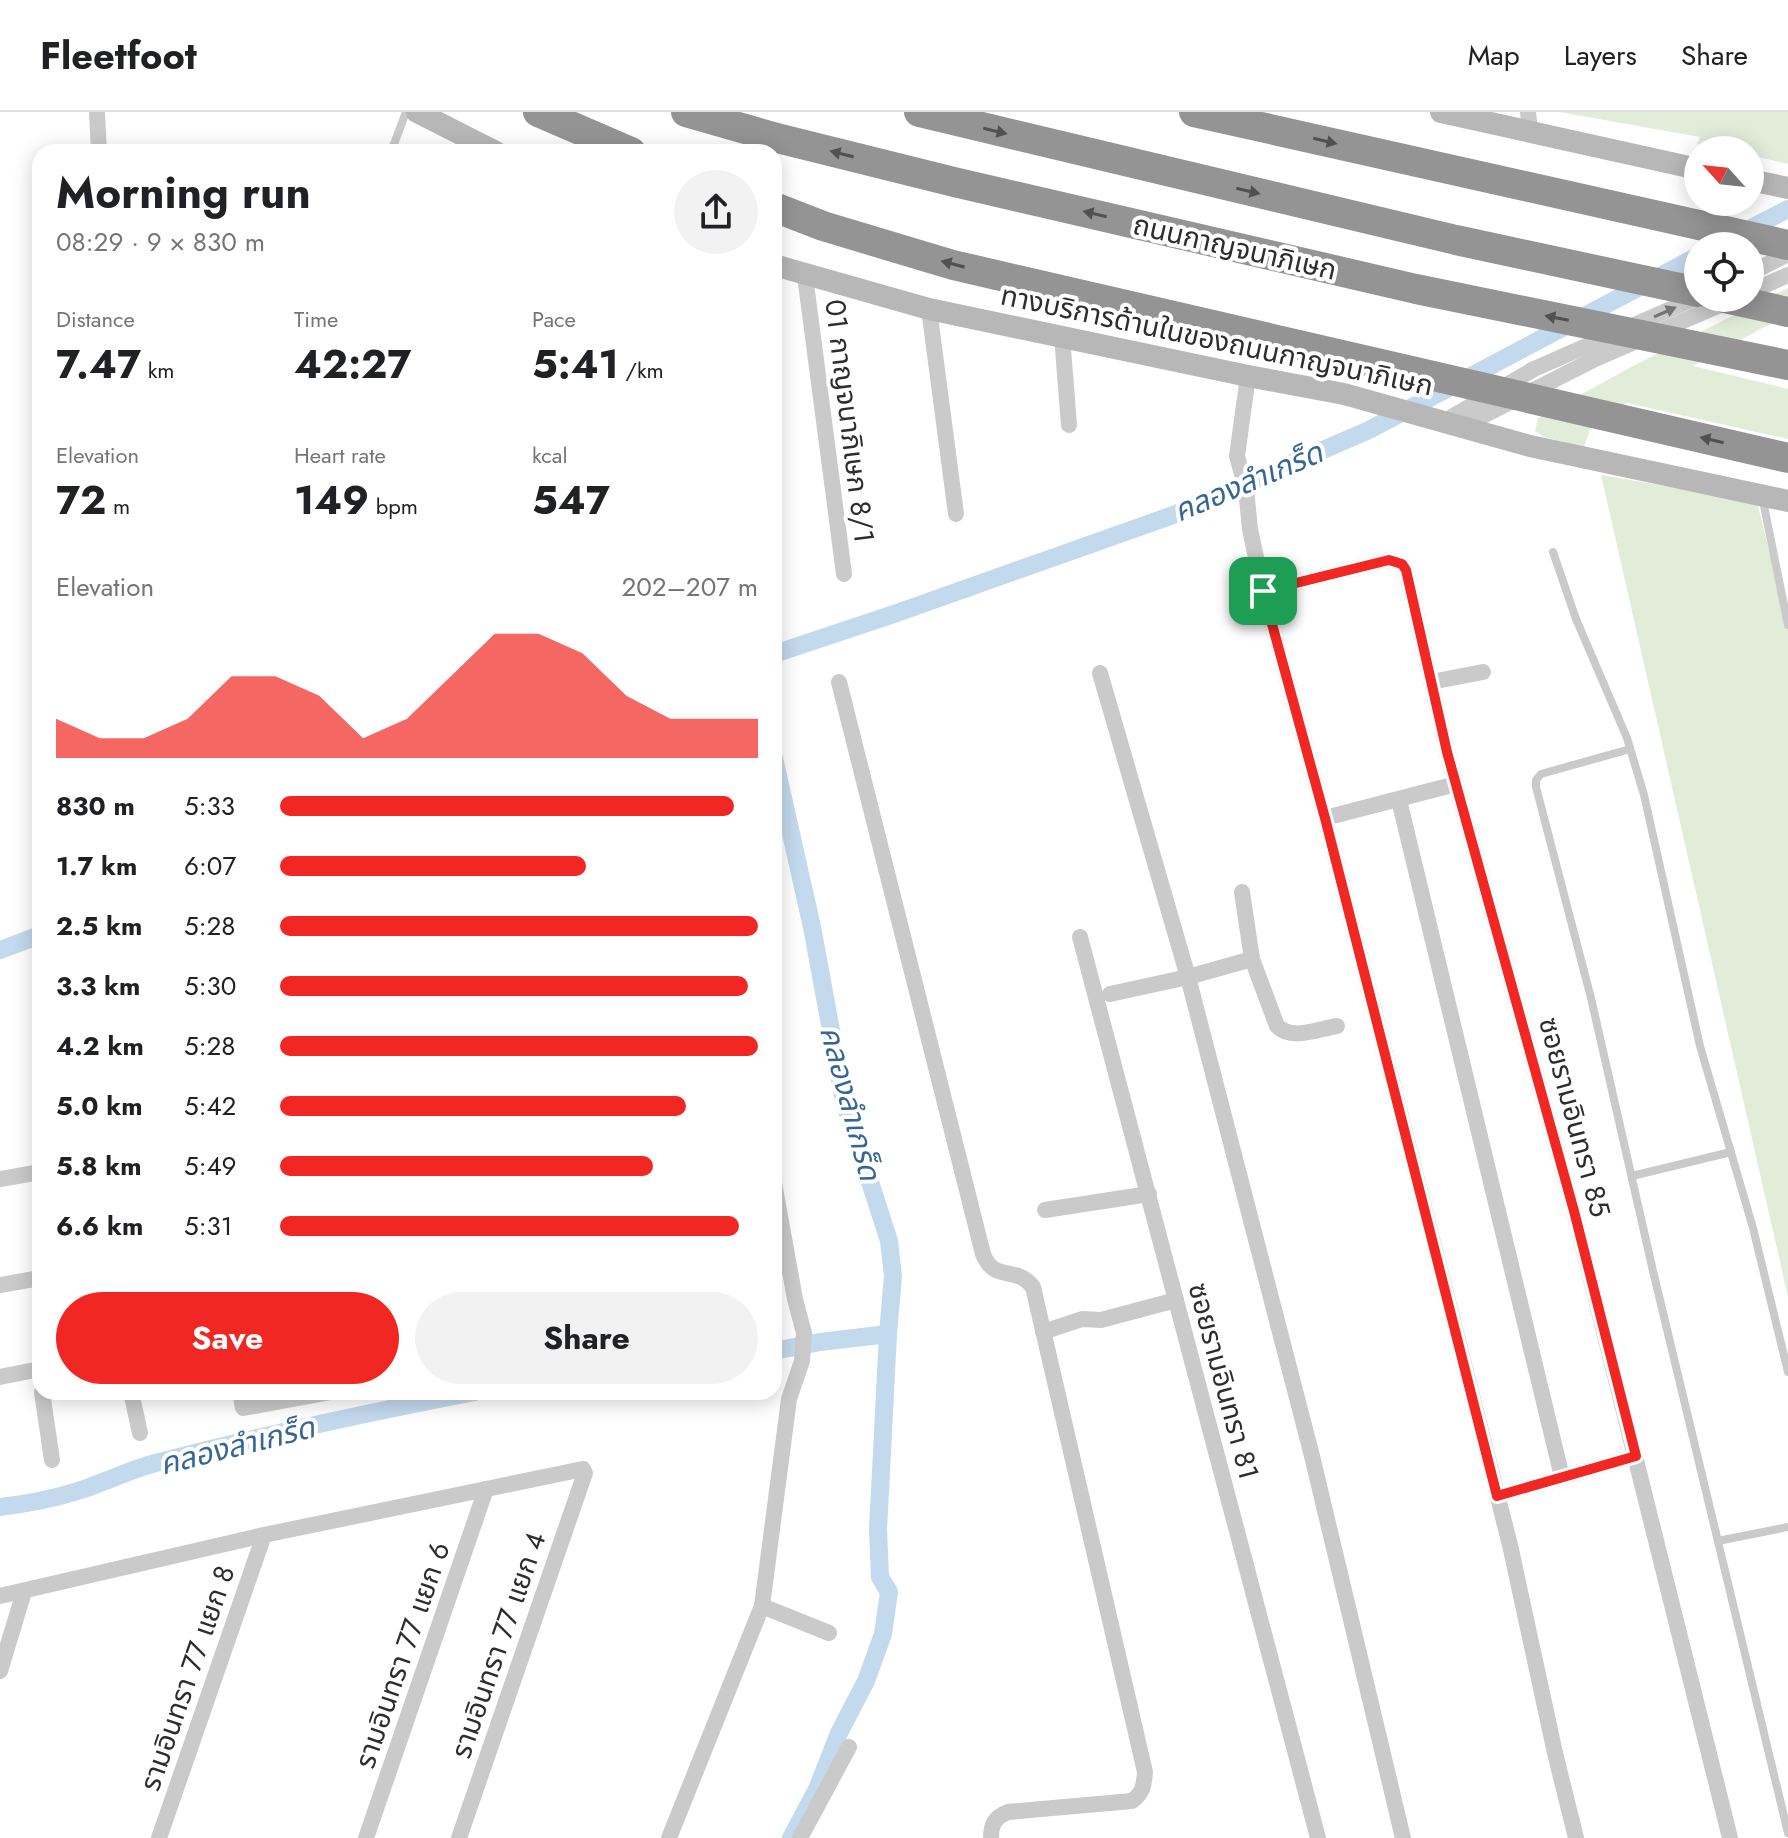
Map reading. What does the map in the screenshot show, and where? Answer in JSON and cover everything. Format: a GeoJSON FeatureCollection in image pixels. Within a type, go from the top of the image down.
{"type":"FeatureCollection","features":[{"type":"Feature","properties":{"kind":"highway"},"geometry":{"type":"LineString","coordinates":[[538,112],[612,144]]}},
{"type":"Feature","properties":{"kind":"highway","name":"ถนนกาญจนาภิเษก"},"geometry":{"type":"LineString","coordinates":[[686,112],[954,182],[1416,289],[1788,365]]}},
{"type":"Feature","properties":{"kind":"highway","name":"ถนนกาญจนาภิเษก"},"geometry":{"type":"LineString","coordinates":[[919,112],[1684,292]]}},
{"type":"Feature","properties":{"kind":"highway"},"geometry":{"type":"LineString","coordinates":[[1194,112],[1788,245]]}},
{"type":"Feature","properties":{"kind":"highway"},"geometry":{"type":"LineString","coordinates":[[782,210],[823,226],[953,265],[1788,458]]}},
{"type":"Feature","properties":{"kind":"main road"},"geometry":{"type":"LineString","coordinates":[[417,112],[481,144]]}},
{"type":"Feature","properties":{"kind":"main road"},"geometry":{"type":"LineString","coordinates":[[1447,113],[1529,121],[1684,166]]}},
{"type":"Feature","properties":{"kind":"main road"},"geometry":{"type":"LineString","coordinates":[[1764,183],[1788,188]]}},
{"type":"Feature","properties":{"kind":"main road","name":"ทางบริการด้านในของถนนกาญจนาภิเษก"},"geometry":{"type":"LineString","coordinates":[[782,268],[929,309],[1344,394],[1530,446],[1788,501]]}},
{"type":"Feature","properties":{"kind":"street"},"geometry":{"type":"LineString","coordinates":[[97,112],[99,144]]}},
{"type":"Feature","properties":{"kind":"street"},"geometry":{"type":"LineString","coordinates":[[453,129],[457,144]]}},
{"type":"Feature","properties":{"kind":"street"},"geometry":{"type":"LineString","coordinates":[[1764,266],[1788,254]]}},
{"type":"Feature","properties":{"kind":"street"},"geometry":{"type":"LineString","coordinates":[[1764,286],[1788,275]]}},
{"type":"Feature","properties":{"kind":"street","name":"01 กาญจนาภิเษก 8/1"},"geometry":{"type":"LineString","coordinates":[[805,276],[844,574]]}},
{"type":"Feature","properties":{"kind":"street"},"geometry":{"type":"LineString","coordinates":[[1453,424],[1534,369],[1684,301]]}},
{"type":"Feature","properties":{"kind":"street"},"geometry":{"type":"LineString","coordinates":[[929,309],[956,514]]}},
{"type":"Feature","properties":{"kind":"street"},"geometry":{"type":"LineString","coordinates":[[1453,424],[1704,312]]}},
{"type":"Feature","properties":{"kind":"street"},"geometry":{"type":"LineString","coordinates":[[1062,336],[1069,425]]}},
{"type":"Feature","properties":{"kind":"street"},"geometry":{"type":"LineString","coordinates":[[1248,376],[1237,456],[1246,489],[1250,529],[1263,591],[1325,818],[1510,1545],[1576,1838]]}},
{"type":"Feature","properties":{"kind":"street","name":"ซอยรามอินทรา 85"},"geometry":{"type":"LineString","coordinates":[[1263,591],[1389,560],[1402,564],[1406,570],[1456,784],[1574,1211],[1730,1838]]}},
{"type":"Feature","properties":{"kind":"street"},"geometry":{"type":"LineString","coordinates":[[1431,682],[1483,672]]}},
{"type":"Feature","properties":{"kind":"street"},"geometry":{"type":"LineString","coordinates":[[1100,673],[1188,977],[1312,1456],[1403,1838]]}},
{"type":"Feature","properties":{"kind":"street"},"geometry":{"type":"LineString","coordinates":[[839,682],[983,1254],[987,1265],[996,1272],[1021,1276],[1033,1287],[1145,1772],[1140,1795],[1124,1804],[1008,1812],[999,1815],[991,1838]]}},
{"type":"Feature","properties":{"kind":"street"},"geometry":{"type":"LineString","coordinates":[[1325,818],[1456,784]]}},
{"type":"Feature","properties":{"kind":"street"},"geometry":{"type":"LineString","coordinates":[[1399,800],[1562,1477]]}},
{"type":"Feature","properties":{"kind":"street"},"geometry":{"type":"LineString","coordinates":[[1242,892],[1252,959],[1271,1013],[1282,1031],[1293,1034],[1337,1026]]}},
{"type":"Feature","properties":{"kind":"street","name":"ซอยรามอินทรา 81"},"geometry":{"type":"LineString","coordinates":[[1080,937],[1318,1838]]}},
{"type":"Feature","properties":{"kind":"street"},"geometry":{"type":"LineString","coordinates":[[1110,994],[1252,959]]}},
{"type":"Feature","properties":{"kind":"street"},"geometry":{"type":"LineString","coordinates":[[0,1179],[32,1173]]}},
{"type":"Feature","properties":{"kind":"street"},"geometry":{"type":"LineString","coordinates":[[1045,1210],[1149,1194]]}},
{"type":"Feature","properties":{"kind":"street"},"geometry":{"type":"LineString","coordinates":[[669,1838],[762,1606],[789,1399],[802,1361],[804,1333],[782,1227]]}},
{"type":"Feature","properties":{"kind":"street"},"geometry":{"type":"LineString","coordinates":[[0,1285],[32,1279]]}},
{"type":"Feature","properties":{"kind":"street"},"geometry":{"type":"LineString","coordinates":[[1043,1332],[1082,1319],[1101,1320],[1176,1300]]}},
{"type":"Feature","properties":{"kind":"street"},"geometry":{"type":"LineString","coordinates":[[0,1377],[32,1373]]}},
{"type":"Feature","properties":{"kind":"street"},"geometry":{"type":"LineString","coordinates":[[43,1400],[52,1460]]}},
{"type":"Feature","properties":{"kind":"street"},"geometry":{"type":"LineString","coordinates":[[133,1400],[140,1433]]}},
{"type":"Feature","properties":{"kind":"street"},"geometry":{"type":"LineString","coordinates":[[242,1400],[243,1408],[287,1400]]}},
{"type":"Feature","properties":{"kind":"street"},"geometry":{"type":"LineString","coordinates":[[1497,1496],[1636,1456]]}},
{"type":"Feature","properties":{"kind":"street","name":"รามอินทรา 77 แยก 4"},"geometry":{"type":"LineString","coordinates":[[459,1838],[585,1473],[583,1469],[486,1489]]}},
{"type":"Feature","properties":{"kind":"street"},"geometry":{"type":"LineString","coordinates":[[0,1596],[264,1535],[486,1489]]}},
{"type":"Feature","properties":{"kind":"street","name":"รามอินทรา 77 แยก 6"},"geometry":{"type":"LineString","coordinates":[[366,1838],[486,1489]]}},
{"type":"Feature","properties":{"kind":"street","name":"รามอินทรา 77 แยก 8"},"geometry":{"type":"LineString","coordinates":[[159,1838],[264,1535]]}},
{"type":"Feature","properties":{"kind":"street"},"geometry":{"type":"LineString","coordinates":[[0,1671],[24,1592]]}},
{"type":"Feature","properties":{"kind":"street"},"geometry":{"type":"LineString","coordinates":[[762,1606],[829,1633]]}},
{"type":"Feature","properties":{"kind":"street"},"geometry":{"type":"LineString","coordinates":[[800,1838],[849,1747]]}},
{"type":"Feature","properties":{"kind":"lane"},"geometry":{"type":"LineString","coordinates":[[394,144],[406,112]]}},
{"type":"Feature","properties":{"kind":"lane"},"geometry":{"type":"LineString","coordinates":[[1762,495],[1788,625]]}},
{"type":"Feature","properties":{"kind":"lane"},"geometry":{"type":"LineString","coordinates":[[1553,552],[1580,629],[1630,749],[1655,841],[1700,1046],[1753,1228],[1788,1372]]}},
{"type":"Feature","properties":{"kind":"lane"},"geometry":{"type":"LineString","coordinates":[[1630,749],[1541,774],[1536,780],[1591,998],[1788,1833]]}},
{"type":"Feature","properties":{"kind":"lane"},"geometry":{"type":"LineString","coordinates":[[1632,1176],[1731,1152]]}},
{"type":"Feature","properties":{"kind":"lane"},"geometry":{"type":"LineString","coordinates":[[1718,1541],[1788,1527]]}},
{"type":"Feature","properties":{"kind":"green space"},"geometry":{"type":"Polygon","coordinates":[[[1559,112],[1788,112],[1788,164],[1764,158],[1764,136],[1694,136],[1559,112]]]}},
{"type":"Feature","properties":{"kind":"green space"},"geometry":{"type":"Polygon","coordinates":[[[1788,288],[1788,314],[1693,366],[1788,389],[1788,439],[1627,403],[1592,424],[1584,447],[1544,437],[1535,431],[1538,418],[1631,367],[1740,312],[1764,312],[1764,300],[1788,288]]]}},
{"type":"Feature","properties":{"kind":"green space"},"geometry":{"type":"Polygon","coordinates":[[[1601,475],[1757,502],[1788,629],[1788,1297],[1601,475]]]}},
{"type":"Feature","properties":{"kind":"waterway","name":"คลองลำเกร็ด"},"geometry":{"type":"LineString","coordinates":[[1743,232],[1788,209]]}},
{"type":"Feature","properties":{"kind":"waterway","name":"คลองลำเกร็ด"},"geometry":{"type":"LineString","coordinates":[[782,651],[1176,514],[1369,430],[1684,263]]}},
{"type":"Feature","properties":{"kind":"waterway","name":"คลองลำเกร็ด"},"geometry":{"type":"LineString","coordinates":[[782,794],[812,927],[844,1101],[889,1241],[893,1276],[888,1334],[782,1349]]}},
{"type":"Feature","properties":{"kind":"waterway"},"geometry":{"type":"LineString","coordinates":[[0,950],[32,938]]}},
{"type":"Feature","properties":{"kind":"waterway"},"geometry":{"type":"LineString","coordinates":[[791,1838],[866,1681],[883,1634],[889,1592],[880,1577],[878,1530],[888,1334]]}},
{"type":"Feature","properties":{"kind":"waterway","name":"คลองลำเกร็ด"},"geometry":{"type":"LineString","coordinates":[[0,1507],[68,1494],[143,1467],[232,1444],[436,1400]]}},
{"type":"Feature","properties":{"kind":"route"},"geometry":{"type":"LineString","coordinates":[[1389,560],[1402,564],[1406,570],[1447,752],[1574,1211],[1636,1456],[1497,1496],[1325,818],[1263,591],[1389,560]]}}]}
